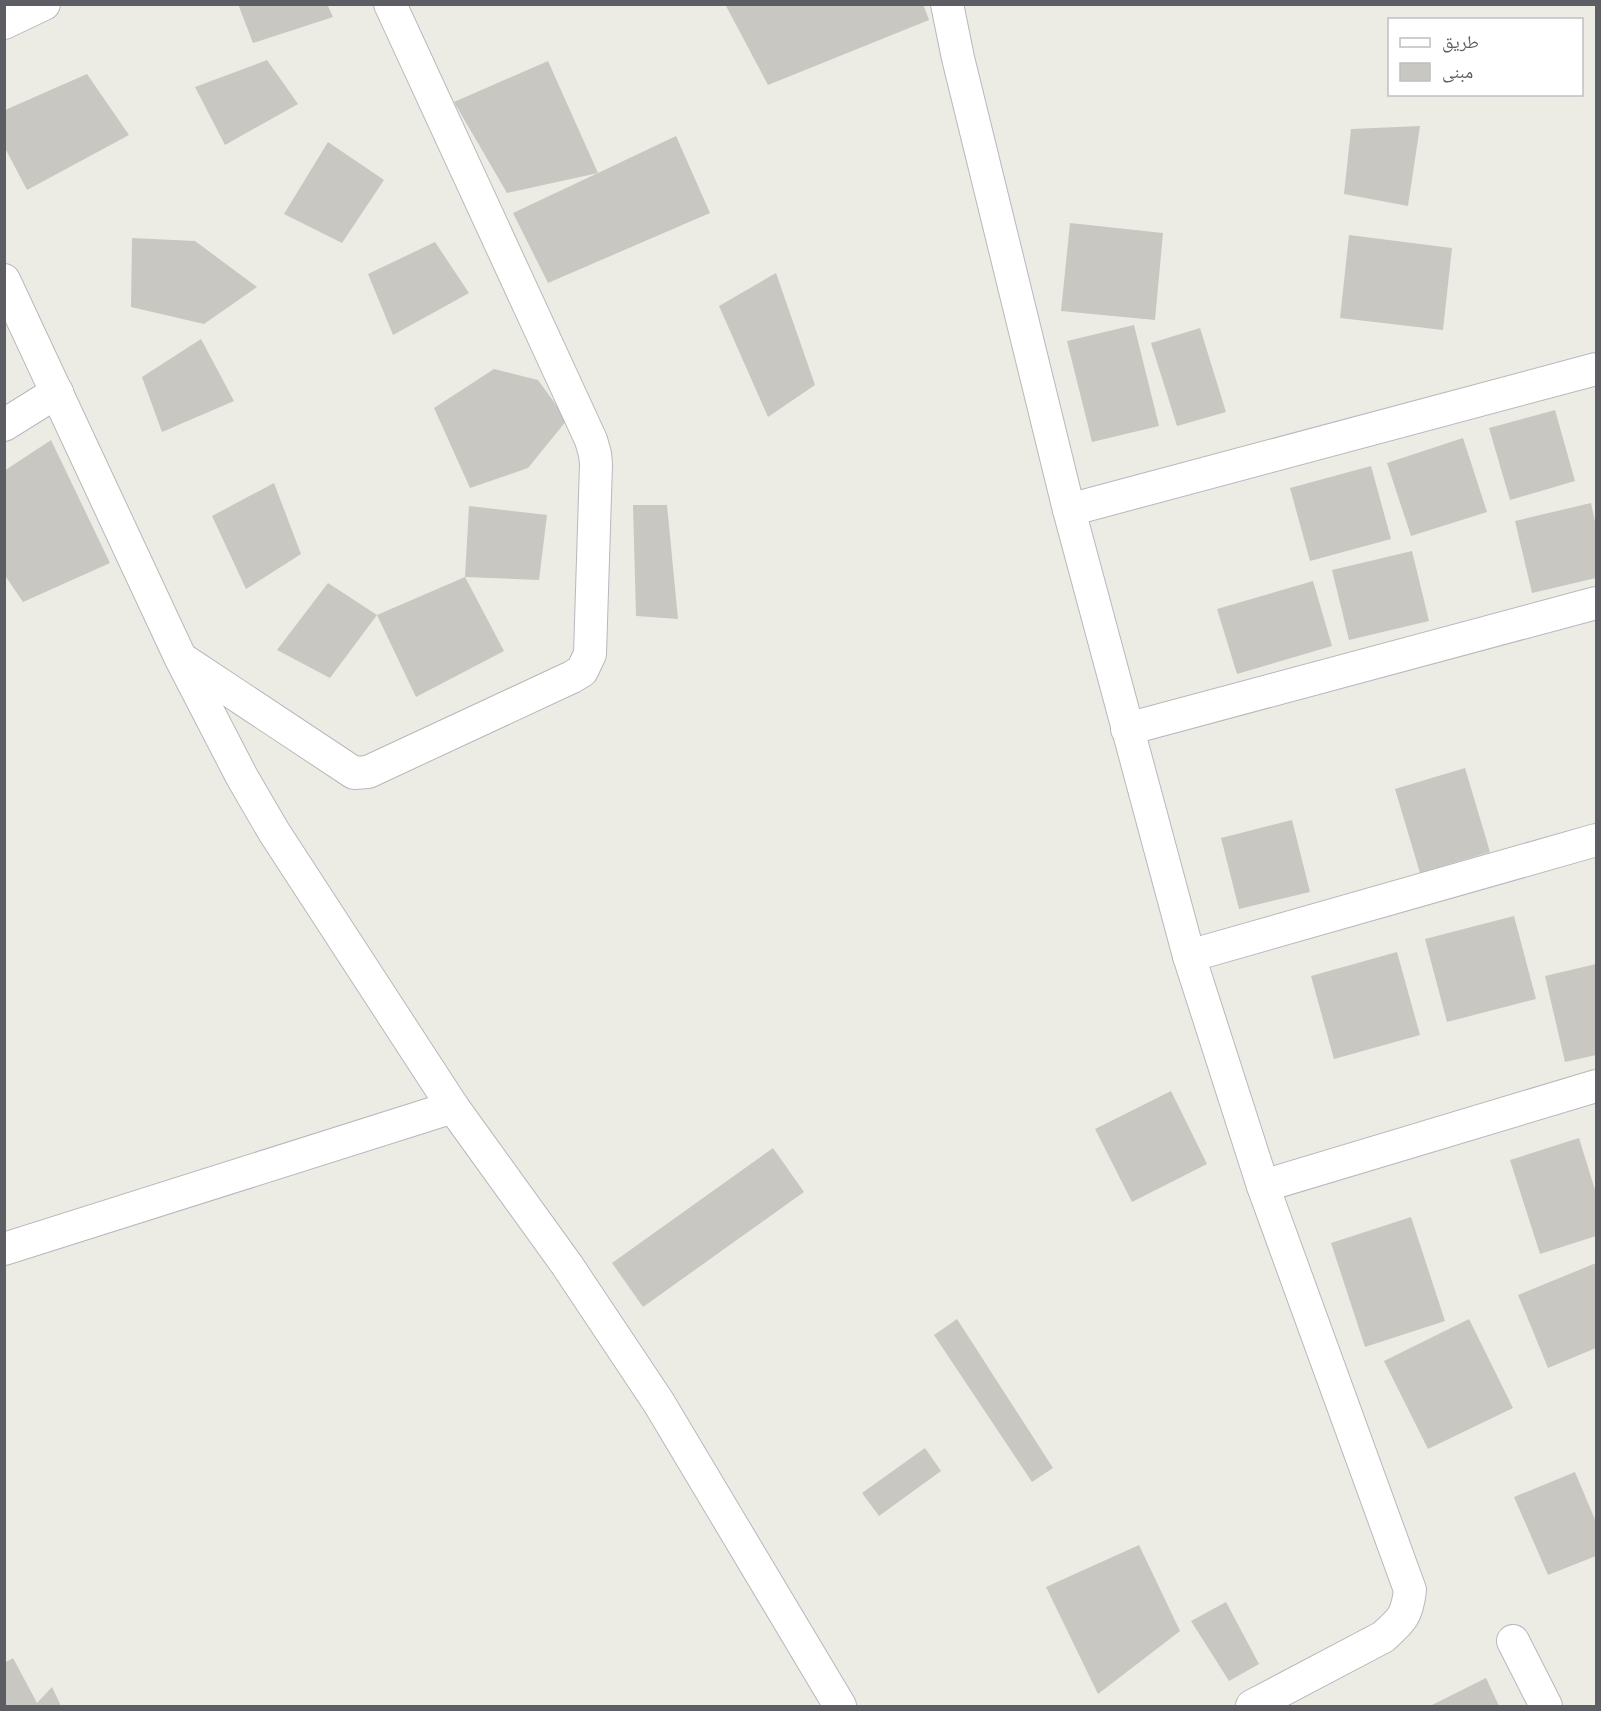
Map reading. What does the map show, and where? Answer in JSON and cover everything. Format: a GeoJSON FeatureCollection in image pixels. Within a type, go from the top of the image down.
{"type":"FeatureCollection","features":[{"type":"Feature","properties":{"kind":"street"},"geometry":{"type":"LineString","coordinates":[[4,23],[44,4]]}},
{"type":"Feature","properties":{"kind":"street"},"geometry":{"type":"LineString","coordinates":[[181,659],[354,773],[368,772],[572,677],[582,671],[590,654],[596,464],[591,440],[390,4]]}},
{"type":"Feature","properties":{"kind":"street"},"geometry":{"type":"LineString","coordinates":[[947,4],[1069,510],[1126,729],[1189,956],[1263,1186],[1410,1590],[1408,1607],[1400,1621],[1383,1636],[1252,1707]]}},
{"type":"Feature","properties":{"kind":"street"},"geometry":{"type":"LineString","coordinates":[[4,280],[181,659],[242,777],[274,832],[453,1107],[567,1265],[659,1403],[840,1707]]}},
{"type":"Feature","properties":{"kind":"street"},"geometry":{"type":"LineString","coordinates":[[1069,510],[1596,369]]}},
{"type":"Feature","properties":{"kind":"street"},"geometry":{"type":"LineString","coordinates":[[4,425],[57,392]]}},
{"type":"Feature","properties":{"kind":"street"},"geometry":{"type":"LineString","coordinates":[[1126,729],[1596,603]]}},
{"type":"Feature","properties":{"kind":"street"},"geometry":{"type":"LineString","coordinates":[[1189,956],[1596,840]]}},
{"type":"Feature","properties":{"kind":"street"},"geometry":{"type":"LineString","coordinates":[[1263,1186],[1596,1086]]}},
{"type":"Feature","properties":{"kind":"street"},"geometry":{"type":"LineString","coordinates":[[4,1249],[453,1107]]}},
{"type":"Feature","properties":{"kind":"street"},"geometry":{"type":"LineString","coordinates":[[1513,1641],[1546,1707]]}},
{"type":"Feature","properties":{"kind":"building"},"geometry":{"type":"Polygon","coordinates":[[[238,4],[327,4],[333,17],[253,43],[238,4]]]}},
{"type":"Feature","properties":{"kind":"building"},"geometry":{"type":"Polygon","coordinates":[[[725,4],[923,4],[929,20],[768,85],[725,4]]]}},
{"type":"Feature","properties":{"kind":"building"},"geometry":{"type":"Polygon","coordinates":[[[267,60],[298,104],[225,145],[195,87],[267,60]]]}},
{"type":"Feature","properties":{"kind":"building"},"geometry":{"type":"Polygon","coordinates":[[[548,61],[598,173],[507,193],[454,102],[548,61]]]}},
{"type":"Feature","properties":{"kind":"building"},"geometry":{"type":"Polygon","coordinates":[[[87,74],[129,135],[27,190],[5,148],[5,110],[87,74]]]}},
{"type":"Feature","properties":{"kind":"building"},"geometry":{"type":"Polygon","coordinates":[[[1420,126],[1408,206],[1344,194],[1351,129],[1420,126]]]}},
{"type":"Feature","properties":{"kind":"building"},"geometry":{"type":"Polygon","coordinates":[[[676,136],[710,213],[548,283],[513,213],[676,136]]]}},
{"type":"Feature","properties":{"kind":"building"},"geometry":{"type":"Polygon","coordinates":[[[328,142],[384,180],[342,243],[284,214],[328,142]]]}},
{"type":"Feature","properties":{"kind":"building"},"geometry":{"type":"Polygon","coordinates":[[[1070,223],[1163,233],[1155,320],[1061,311],[1070,223]]]}},
{"type":"Feature","properties":{"kind":"building"},"geometry":{"type":"Polygon","coordinates":[[[1349,235],[1452,248],[1443,330],[1340,318],[1349,235]]]}},
{"type":"Feature","properties":{"kind":"building"},"geometry":{"type":"Polygon","coordinates":[[[132,238],[195,241],[257,287],[204,324],[131,307],[132,238]]]}},
{"type":"Feature","properties":{"kind":"building"},"geometry":{"type":"Polygon","coordinates":[[[435,242],[469,293],[393,335],[368,274],[435,242]]]}},
{"type":"Feature","properties":{"kind":"building"},"geometry":{"type":"Polygon","coordinates":[[[776,273],[815,385],[768,417],[719,306],[776,273]]]}},
{"type":"Feature","properties":{"kind":"building"},"geometry":{"type":"Polygon","coordinates":[[[1134,325],[1159,426],[1092,442],[1067,341],[1134,325]]]}},
{"type":"Feature","properties":{"kind":"building"},"geometry":{"type":"Polygon","coordinates":[[[1200,328],[1226,412],[1177,426],[1151,343],[1200,328]]]}},
{"type":"Feature","properties":{"kind":"building"},"geometry":{"type":"Polygon","coordinates":[[[201,339],[234,401],[162,432],[142,377],[201,339]]]}},
{"type":"Feature","properties":{"kind":"building"},"geometry":{"type":"Polygon","coordinates":[[[494,369],[538,380],[567,420],[528,468],[470,488],[434,408],[494,369]]]}},
{"type":"Feature","properties":{"kind":"building"},"geometry":{"type":"Polygon","coordinates":[[[1555,410],[1575,481],[1510,500],[1489,428],[1555,410]]]}},
{"type":"Feature","properties":{"kind":"building"},"geometry":{"type":"Polygon","coordinates":[[[1463,438],[1487,512],[1411,536],[1387,463],[1463,438]]]}},
{"type":"Feature","properties":{"kind":"building"},"geometry":{"type":"Polygon","coordinates":[[[51,440],[110,563],[23,602],[4,574],[4,471],[51,440]]]}},
{"type":"Feature","properties":{"kind":"building"},"geometry":{"type":"Polygon","coordinates":[[[1371,466],[1391,539],[1310,561],[1290,488],[1371,466]]]}},
{"type":"Feature","properties":{"kind":"building"},"geometry":{"type":"Polygon","coordinates":[[[274,483],[301,554],[246,589],[212,516],[274,483]]]}},
{"type":"Feature","properties":{"kind":"building"},"geometry":{"type":"Polygon","coordinates":[[[1591,503],[1596,526],[1596,578],[1532,593],[1515,521],[1591,503]]]}},
{"type":"Feature","properties":{"kind":"building"},"geometry":{"type":"Polygon","coordinates":[[[633,505],[667,505],[678,619],[636,616],[633,505]]]}},
{"type":"Feature","properties":{"kind":"building"},"geometry":{"type":"Polygon","coordinates":[[[469,506],[547,515],[539,580],[465,577],[469,506]]]}},
{"type":"Feature","properties":{"kind":"building"},"geometry":{"type":"Polygon","coordinates":[[[1412,551],[1429,621],[1349,640],[1332,570],[1412,551]]]}},
{"type":"Feature","properties":{"kind":"building"},"geometry":{"type":"Polygon","coordinates":[[[465,577],[504,651],[416,697],[377,615],[465,577]]]}},
{"type":"Feature","properties":{"kind":"building"},"geometry":{"type":"Polygon","coordinates":[[[1313,581],[1332,646],[1237,674],[1217,609],[1313,581]]]}},
{"type":"Feature","properties":{"kind":"building"},"geometry":{"type":"Polygon","coordinates":[[[328,583],[377,615],[330,678],[277,650],[328,583]]]}},
{"type":"Feature","properties":{"kind":"building"},"geometry":{"type":"Polygon","coordinates":[[[1465,768],[1490,852],[1420,873],[1395,789],[1465,768]]]}},
{"type":"Feature","properties":{"kind":"building"},"geometry":{"type":"Polygon","coordinates":[[[1292,820],[1310,892],[1239,909],[1221,838],[1292,820]]]}},
{"type":"Feature","properties":{"kind":"building"},"geometry":{"type":"Polygon","coordinates":[[[1514,916],[1536,999],[1447,1022],[1425,939],[1514,916]]]}},
{"type":"Feature","properties":{"kind":"building"},"geometry":{"type":"Polygon","coordinates":[[[1397,952],[1420,1035],[1334,1059],[1311,976],[1397,952]]]}},
{"type":"Feature","properties":{"kind":"building"},"geometry":{"type":"Polygon","coordinates":[[[1596,964],[1596,1055],[1565,1062],[1545,976],[1596,964]]]}},
{"type":"Feature","properties":{"kind":"building"},"geometry":{"type":"Polygon","coordinates":[[[1171,1091],[1207,1164],[1132,1202],[1095,1129],[1171,1091]]]}},
{"type":"Feature","properties":{"kind":"building"},"geometry":{"type":"Polygon","coordinates":[[[1579,1138],[1596,1193],[1596,1236],[1540,1254],[1510,1160],[1579,1138]]]}},
{"type":"Feature","properties":{"kind":"building"},"geometry":{"type":"Polygon","coordinates":[[[773,1148],[804,1192],[643,1307],[612,1263],[773,1148]]]}},
{"type":"Feature","properties":{"kind":"building"},"geometry":{"type":"Polygon","coordinates":[[[1411,1217],[1445,1321],[1365,1347],[1331,1243],[1411,1217]]]}},
{"type":"Feature","properties":{"kind":"building"},"geometry":{"type":"Polygon","coordinates":[[[1596,1263],[1596,1348],[1548,1368],[1518,1295],[1596,1263]]]}},
{"type":"Feature","properties":{"kind":"building"},"geometry":{"type":"Polygon","coordinates":[[[957,1319],[1053,1468],[1032,1482],[934,1335],[957,1319]]]}},
{"type":"Feature","properties":{"kind":"building"},"geometry":{"type":"Polygon","coordinates":[[[1469,1319],[1513,1408],[1428,1449],[1384,1361],[1469,1319]]]}},
{"type":"Feature","properties":{"kind":"building"},"geometry":{"type":"Polygon","coordinates":[[[925,1448],[941,1471],[879,1516],[862,1493],[925,1448]]]}},
{"type":"Feature","properties":{"kind":"building"},"geometry":{"type":"Polygon","coordinates":[[[1575,1472],[1596,1522],[1596,1556],[1548,1575],[1514,1497],[1575,1472]]]}},
{"type":"Feature","properties":{"kind":"building"},"geometry":{"type":"Polygon","coordinates":[[[1139,1545],[1180,1631],[1098,1694],[1046,1587],[1139,1545]]]}},
{"type":"Feature","properties":{"kind":"building"},"geometry":{"type":"Polygon","coordinates":[[[1226,1602],[1259,1664],[1229,1681],[1191,1621],[1226,1602]]]}},
{"type":"Feature","properties":{"kind":"building"},"geometry":{"type":"Polygon","coordinates":[[[13,1658],[37,1703],[52,1687],[61,1706],[4,1706],[4,1663],[13,1658]]]}},
{"type":"Feature","properties":{"kind":"building"},"geometry":{"type":"Polygon","coordinates":[[[1486,1678],[1499,1706],[1430,1706],[1486,1678]]]}}]}
